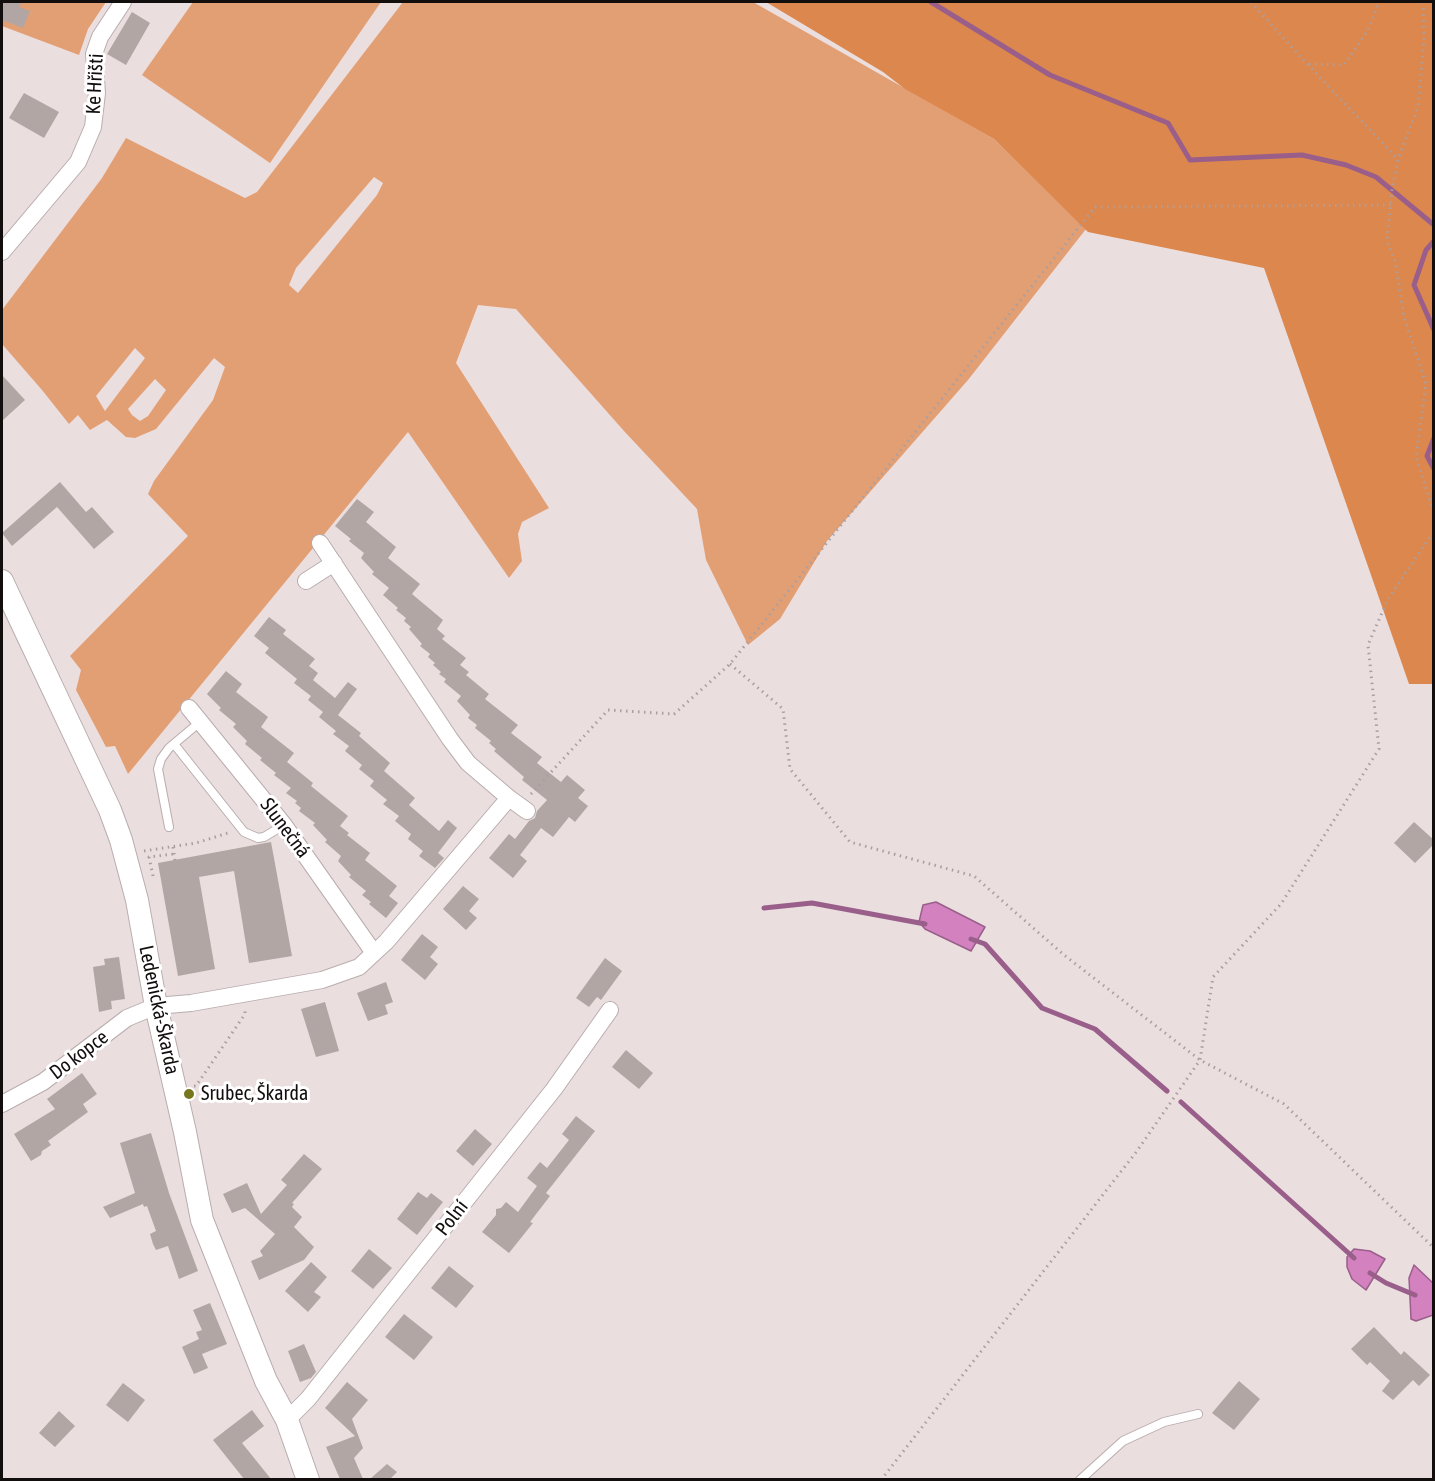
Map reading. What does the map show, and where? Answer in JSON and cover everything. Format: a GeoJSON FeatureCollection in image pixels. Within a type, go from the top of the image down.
{"type":"FeatureCollection","features":[{"type":"Feature","properties":{"kind":"main road","name":"Ledenická-Škarda"},"geometry":{"type":"LineString","coordinates":[[2,581],[110,810],[138,900],[156,1006],[202,1220],[266,1381],[286,1420],[308,1479]]}},
{"type":"Feature","properties":{"kind":"street","name":"Ke Hřišti"},"geometry":{"type":"LineString","coordinates":[[2,252],[78,162],[93,127],[97,93],[94,54],[100,37],[123,2]]}},
{"type":"Feature","properties":{"kind":"street"},"geometry":{"type":"LineString","coordinates":[[320,543],[468,763],[527,811]]}},
{"type":"Feature","properties":{"kind":"street"},"geometry":{"type":"LineString","coordinates":[[306,581],[334,563]]}},
{"type":"Feature","properties":{"kind":"street","name":"Slunečná"},"geometry":{"type":"LineString","coordinates":[[189,708],[284,825],[374,953]]}},
{"type":"Feature","properties":{"kind":"street"},"geometry":{"type":"LineString","coordinates":[[156,1006],[191,1004],[322,980],[359,967],[386,942],[509,798]]}},
{"type":"Feature","properties":{"kind":"street","name":"Do kopce"},"geometry":{"type":"LineString","coordinates":[[2,1104],[43,1082],[127,1018],[156,1006]]}},
{"type":"Feature","properties":{"kind":"street","name":"Polní"},"geometry":{"type":"LineString","coordinates":[[286,1420],[308,1399],[554,1089],[610,1010]]}},
{"type":"Feature","properties":{"kind":"lane"},"geometry":{"type":"LineString","coordinates":[[169,827],[158,769],[161,759],[174,744],[200,722]]}},
{"type":"Feature","properties":{"kind":"lane"},"geometry":{"type":"LineString","coordinates":[[174,744],[244,832],[258,838],[264,837],[284,825]]}},
{"type":"Feature","properties":{"kind":"lane"},"geometry":{"type":"LineString","coordinates":[[1080,1479],[1123,1441],[1164,1422],[1198,1414]]}},
{"type":"Feature","properties":{"kind":"path"},"geometry":{"type":"LineString","coordinates":[[1251,2],[1398,159]]}},
{"type":"Feature","properties":{"kind":"path"},"geometry":{"type":"LineString","coordinates":[[1307,64],[1344,66],[1368,30],[1379,2]]}},
{"type":"Feature","properties":{"kind":"path"},"geometry":{"type":"LineString","coordinates":[[1423,2],[1424,39],[1418,107],[1398,159],[1392,190],[1387,241],[1395,261],[1404,317],[1426,384],[1416,457],[1434,513]]}},
{"type":"Feature","properties":{"kind":"path"},"geometry":{"type":"LineString","coordinates":[[509,798],[533,793],[608,710],[674,714],[730,664],[1095,207],[1391,205]]}},
{"type":"Feature","properties":{"kind":"path"},"geometry":{"type":"LineString","coordinates":[[881,1479],[1137,1151],[1200,1060],[1213,977],[1281,904],[1379,749],[1368,645],[1388,599],[1434,531]]}},
{"type":"Feature","properties":{"kind":"path"},"geometry":{"type":"LineString","coordinates":[[730,664],[783,709],[790,770],[850,842],[974,876],[1064,955],[1200,1060],[1284,1104],[1434,1248]]}},
{"type":"Feature","properties":{"kind":"path"},"geometry":{"type":"LineString","coordinates":[[146,851],[205,840],[233,831],[240,826]]}},
{"type":"Feature","properties":{"kind":"path"},"geometry":{"type":"LineString","coordinates":[[173,847],[176,860]]}},
{"type":"Feature","properties":{"kind":"path"},"geometry":{"type":"LineString","coordinates":[[153,878],[149,857],[174,854]]}},
{"type":"Feature","properties":{"kind":"path"},"geometry":{"type":"LineString","coordinates":[[175,1088],[196,1086],[245,1014],[242,995]]}},
{"type":"Feature","properties":{"kind":"shaded area"},"geometry":{"type":"Polygon","coordinates":[[[2,2],[106,2],[88,29],[79,55],[2,26],[2,2]]]}},
{"type":"Feature","properties":{"kind":"shaded area"},"geometry":{"type":"Polygon","coordinates":[[[193,2],[381,2],[270,163],[142,75],[193,2]]]}},
{"type":"Feature","properties":{"kind":"shaded area"},"geometry":{"type":"Polygon","coordinates":[[[403,2],[753,2],[994,139],[1086,229],[968,380],[827,541],[780,619],[748,645],[706,560],[697,509],[516,309],[478,305],[456,363],[549,508],[522,522],[518,534],[522,561],[509,578],[408,432],[128,774],[115,746],[106,747],[76,690],[81,670],[70,656],[188,536],[148,494],[154,481],[213,400],[225,367],[214,358],[156,429],[135,438],[126,437],[107,420],[90,430],[78,415],[69,424],[2,344],[2,310],[102,178],[126,138],[245,198],[257,192],[403,2]],[[374,177],[296,268],[289,285],[298,293],[377,195],[383,183],[374,177]],[[135,348],[96,396],[105,411],[145,358],[135,348]],[[155,379],[128,409],[140,421],[148,416],[166,390],[155,379]]]}},
{"type":"Feature","properties":{"kind":"shaded area"},"geometry":{"type":"Polygon","coordinates":[[[766,2],[1433,2],[1433,684],[1409,684],[1264,268],[1088,232],[994,139],[905,89],[883,72],[766,2]]]}},
{"type":"Feature","properties":{"kind":"shaded area"},"geometry":{"type":"Polygon","coordinates":[[[936,902],[985,927],[971,951],[925,929],[919,922],[923,905],[936,902]]]}},
{"type":"Feature","properties":{"kind":"shaded area"},"geometry":{"type":"Polygon","coordinates":[[[1354,1249],[1370,1251],[1385,1259],[1366,1290],[1352,1279],[1347,1267],[1347,1257],[1354,1249]]]}},
{"type":"Feature","properties":{"kind":"shaded area"},"geometry":{"type":"Polygon","coordinates":[[[1414,1265],[1434,1284],[1433,1315],[1416,1321],[1411,1319],[1409,1278],[1414,1265]]]}},
{"type":"Feature","properties":{"kind":"building"},"geometry":{"type":"Polygon","coordinates":[[[2,2],[22,2],[19,7],[30,11],[23,28],[2,20],[2,2]]]}},
{"type":"Feature","properties":{"kind":"building"},"geometry":{"type":"Polygon","coordinates":[[[132,12],[150,23],[126,65],[107,54],[132,12]]]}},
{"type":"Feature","properties":{"kind":"building"},"geometry":{"type":"Polygon","coordinates":[[[24,93],[59,112],[44,138],[9,118],[24,93]]]}},
{"type":"Feature","properties":{"kind":"building"},"geometry":{"type":"Polygon","coordinates":[[[2,375],[25,400],[2,421],[2,375]]]}},
{"type":"Feature","properties":{"kind":"building"},"geometry":{"type":"Polygon","coordinates":[[[60,482],[86,512],[92,507],[114,532],[94,549],[57,507],[12,546],[2,533],[60,482]]]}},
{"type":"Feature","properties":{"kind":"building"},"geometry":{"type":"Polygon","coordinates":[[[357,499],[374,512],[366,522],[396,547],[388,558],[420,584],[412,594],[443,620],[437,629],[445,636],[442,639],[466,658],[460,665],[469,672],[466,675],[489,694],[485,699],[518,725],[511,733],[542,757],[537,763],[561,782],[567,775],[585,790],[578,798],[588,806],[575,822],[569,817],[553,837],[541,828],[520,855],[527,861],[513,878],[489,858],[509,834],[515,839],[529,821],[535,818],[537,811],[547,800],[522,780],[524,777],[494,751],[496,749],[489,743],[491,741],[475,728],[477,725],[468,718],[470,715],[457,701],[461,696],[444,682],[446,679],[439,674],[441,672],[428,657],[430,654],[420,646],[422,644],[409,629],[411,627],[404,621],[406,618],[383,595],[389,588],[372,574],[374,572],[361,558],[364,553],[335,526],[357,499]]]}},
{"type":"Feature","properties":{"kind":"building"},"geometry":{"type":"Polygon","coordinates":[[[269,617],[286,630],[283,634],[315,659],[309,666],[318,673],[313,680],[335,698],[348,682],[357,689],[338,715],[361,733],[359,736],[390,763],[384,771],[415,798],[409,805],[439,831],[448,820],[457,828],[438,853],[444,858],[435,868],[419,856],[423,851],[408,839],[411,834],[395,821],[399,816],[383,804],[387,800],[370,786],[374,781],[359,769],[362,765],[345,751],[349,746],[333,734],[336,731],[319,717],[323,712],[308,700],[311,696],[294,683],[297,679],[265,653],[269,648],[254,636],[269,617]]]}},
{"type":"Feature","properties":{"kind":"building"},"geometry":{"type":"Polygon","coordinates":[[[226,671],[242,684],[236,692],[268,717],[261,727],[294,753],[287,762],[313,783],[311,786],[348,816],[340,826],[349,833],[347,835],[370,853],[365,860],[397,886],[389,896],[398,903],[386,918],[362,895],[366,891],[349,877],[351,875],[338,861],[341,856],[325,842],[327,840],[313,825],[315,823],[299,811],[301,808],[295,803],[297,801],[286,793],[291,788],[274,775],[276,773],[260,760],[262,758],[245,744],[247,741],[233,727],[236,724],[219,710],[221,708],[207,694],[226,671]]]}},
{"type":"Feature","properties":{"kind":"building"},"geometry":{"type":"Polygon","coordinates":[[[1414,822],[1434,840],[1434,844],[1415,863],[1394,843],[1414,822]]]}},
{"type":"Feature","properties":{"kind":"building"},"geometry":{"type":"Polygon","coordinates":[[[271,842],[292,956],[249,963],[234,871],[199,877],[215,969],[178,976],[158,863],[271,842]]]}},
{"type":"Feature","properties":{"kind":"building"},"geometry":{"type":"Polygon","coordinates":[[[463,886],[479,899],[469,911],[477,918],[466,930],[443,909],[463,886]]]}},
{"type":"Feature","properties":{"kind":"building"},"geometry":{"type":"Polygon","coordinates":[[[422,934],[438,947],[430,957],[438,964],[425,980],[401,960],[422,934]]]}},
{"type":"Feature","properties":{"kind":"building"},"geometry":{"type":"Polygon","coordinates":[[[119,957],[125,999],[111,1001],[112,1009],[99,1012],[93,967],[105,965],[104,959],[119,957]]]}},
{"type":"Feature","properties":{"kind":"building"},"geometry":{"type":"Polygon","coordinates":[[[605,958],[622,971],[601,1000],[597,997],[589,1007],[576,998],[605,958]]]}},
{"type":"Feature","properties":{"kind":"building"},"geometry":{"type":"Polygon","coordinates":[[[386,982],[393,1002],[385,1005],[388,1014],[368,1021],[357,993],[386,982]]]}},
{"type":"Feature","properties":{"kind":"building"},"geometry":{"type":"Polygon","coordinates":[[[325,1002],[339,1051],[316,1057],[301,1009],[325,1002]]]}},
{"type":"Feature","properties":{"kind":"building"},"geometry":{"type":"Polygon","coordinates":[[[626,1050],[653,1073],[639,1089],[612,1067],[626,1050]]]}},
{"type":"Feature","properties":{"kind":"building"},"geometry":{"type":"Polygon","coordinates":[[[82,1073],[97,1094],[83,1104],[88,1112],[48,1141],[51,1145],[31,1161],[14,1134],[55,1109],[47,1099],[82,1073]]]}},
{"type":"Feature","properties":{"kind":"building"},"geometry":{"type":"Polygon","coordinates":[[[576,1116],[595,1131],[546,1193],[550,1196],[530,1222],[533,1223],[509,1253],[482,1232],[496,1215],[496,1209],[501,1208],[506,1202],[518,1212],[537,1186],[527,1178],[540,1162],[547,1168],[569,1140],[562,1134],[576,1116]]]}},
{"type":"Feature","properties":{"kind":"building"},"geometry":{"type":"Polygon","coordinates":[[[475,1129],[492,1144],[473,1166],[456,1151],[475,1129]]]}},
{"type":"Feature","properties":{"kind":"building"},"geometry":{"type":"Polygon","coordinates":[[[151,1133],[169,1193],[198,1271],[179,1279],[168,1246],[156,1250],[153,1244],[150,1234],[156,1231],[147,1206],[144,1207],[143,1204],[110,1218],[103,1207],[135,1193],[120,1143],[151,1133]]]}},
{"type":"Feature","properties":{"kind":"building"},"geometry":{"type":"Polygon","coordinates":[[[304,1154],[322,1169],[292,1203],[294,1204],[292,1207],[302,1217],[294,1227],[314,1247],[304,1260],[259,1280],[251,1261],[263,1256],[260,1251],[275,1234],[245,1208],[232,1213],[223,1194],[247,1183],[261,1214],[287,1185],[281,1180],[304,1154]]]}},
{"type":"Feature","properties":{"kind":"building"},"geometry":{"type":"Polygon","coordinates":[[[418,1192],[427,1198],[431,1193],[443,1202],[417,1235],[397,1219],[418,1192]]]}},
{"type":"Feature","properties":{"kind":"building"},"geometry":{"type":"Polygon","coordinates":[[[369,1249],[392,1268],[373,1289],[351,1271],[369,1249]]]}},
{"type":"Feature","properties":{"kind":"building"},"geometry":{"type":"Polygon","coordinates":[[[311,1262],[327,1277],[314,1292],[321,1297],[308,1312],[285,1291],[311,1262]]]}},
{"type":"Feature","properties":{"kind":"building"},"geometry":{"type":"Polygon","coordinates":[[[449,1266],[474,1286],[456,1308],[431,1288],[449,1266]]]}},
{"type":"Feature","properties":{"kind":"building"},"geometry":{"type":"Polygon","coordinates":[[[210,1303],[227,1344],[202,1354],[208,1368],[194,1374],[182,1347],[199,1339],[196,1332],[202,1330],[193,1310],[210,1303]]]}},
{"type":"Feature","properties":{"kind":"building"},"geometry":{"type":"Polygon","coordinates":[[[404,1314],[433,1337],[414,1360],[385,1337],[404,1314]]]}},
{"type":"Feature","properties":{"kind":"building"},"geometry":{"type":"Polygon","coordinates":[[[1374,1327],[1401,1355],[1404,1351],[1430,1375],[1419,1386],[1413,1380],[1393,1400],[1382,1391],[1390,1381],[1370,1362],[1367,1365],[1351,1349],[1374,1327]]]}},
{"type":"Feature","properties":{"kind":"building"},"geometry":{"type":"Polygon","coordinates":[[[304,1344],[316,1372],[311,1378],[300,1382],[288,1351],[304,1344]]]}},
{"type":"Feature","properties":{"kind":"building"},"geometry":{"type":"Polygon","coordinates":[[[1239,1381],[1260,1399],[1234,1430],[1212,1413],[1239,1381]]]}},
{"type":"Feature","properties":{"kind":"building"},"geometry":{"type":"Polygon","coordinates":[[[347,1382],[368,1400],[352,1419],[363,1448],[354,1458],[363,1479],[340,1479],[326,1447],[355,1436],[325,1408],[347,1382]]]}},
{"type":"Feature","properties":{"kind":"building"},"geometry":{"type":"Polygon","coordinates":[[[123,1383],[145,1400],[128,1422],[106,1405],[123,1383]]]}},
{"type":"Feature","properties":{"kind":"building"},"geometry":{"type":"Polygon","coordinates":[[[252,1410],[264,1426],[242,1443],[271,1479],[244,1479],[213,1440],[252,1410]]]}},
{"type":"Feature","properties":{"kind":"building"},"geometry":{"type":"Polygon","coordinates":[[[59,1411],[75,1426],[55,1447],[39,1433],[59,1411]]]}},
{"type":"Feature","properties":{"kind":"building"},"geometry":{"type":"Polygon","coordinates":[[[387,1464],[397,1472],[390,1479],[370,1479],[387,1464]]]}},
{"type":"Feature","properties":{"kind":"waterway"},"geometry":{"type":"LineString","coordinates":[[931,2],[1050,75],[1168,123],[1190,160],[1302,155],[1346,165],[1376,177],[1434,225]]}},
{"type":"Feature","properties":{"kind":"waterway"},"geometry":{"type":"LineString","coordinates":[[1434,241],[1426,250],[1414,285],[1434,330]]}},
{"type":"Feature","properties":{"kind":"waterway"},"geometry":{"type":"LineString","coordinates":[[1434,438],[1427,456],[1434,469]]}},
{"type":"Feature","properties":{"kind":"waterway"},"geometry":{"type":"LineString","coordinates":[[764,908],[812,903],[925,924]]}},
{"type":"Feature","properties":{"kind":"waterway"},"geometry":{"type":"LineString","coordinates":[[971,939],[985,944],[1042,1008],[1095,1029],[1167,1091]]}},
{"type":"Feature","properties":{"kind":"waterway"},"geometry":{"type":"LineString","coordinates":[[1181,1102],[1354,1258]]}},
{"type":"Feature","properties":{"kind":"waterway"},"geometry":{"type":"LineString","coordinates":[[1370,1273],[1386,1283],[1415,1295]]}},
{"type":"Feature","properties":{"kind":"place","name":"Srubec, Škarda"},"geometry":{"type":"Point","coordinates":[189,1094]}}]}
